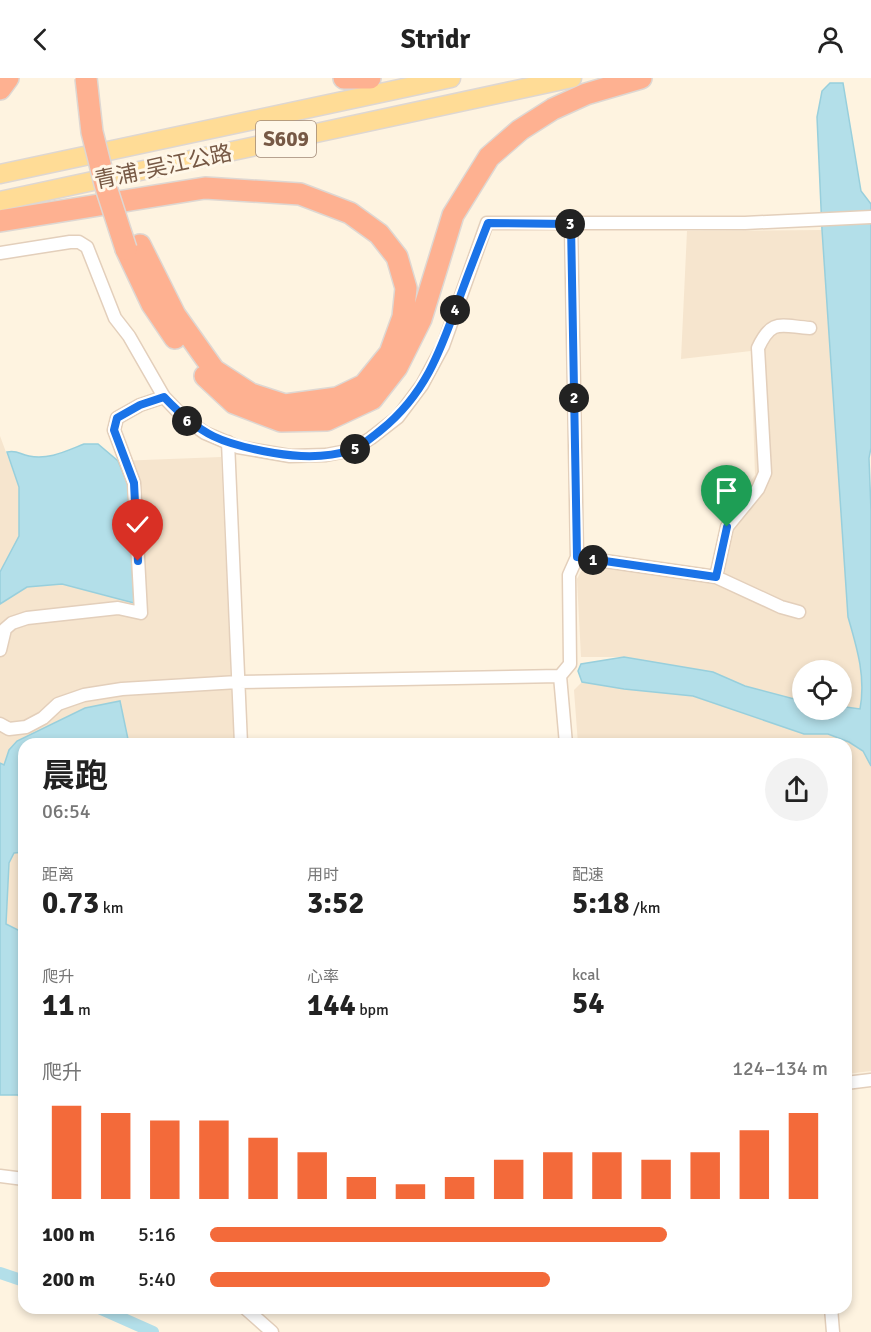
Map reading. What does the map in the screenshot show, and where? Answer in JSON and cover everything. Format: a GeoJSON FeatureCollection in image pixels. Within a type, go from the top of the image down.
{"type":"FeatureCollection","features":[{"type":"Feature","properties":{"kind":"highway"},"geometry":{"type":"LineString","coordinates":[[0,89],[8,78]]}},
{"type":"Feature","properties":{"kind":"highway"},"geometry":{"type":"LineString","coordinates":[[0,221],[205,188],[300,194],[350,213],[379,234],[398,257],[406,288],[403,317],[390,353],[364,385],[338,398],[285,405],[251,394],[214,370],[175,315],[133,247],[105,184],[92,132],[86,78]]}},
{"type":"Feature","properties":{"kind":"highway"},"geometry":{"type":"LineString","coordinates":[[99,78],[104,128],[133,247],[152,304],[193,365],[234,403],[281,421],[327,420],[372,399],[397,367],[422,319],[453,215],[489,157],[520,130],[553,109],[586,94],[641,78]]}},
{"type":"Feature","properties":{"kind":"highway"},"geometry":{"type":"LineString","coordinates":[[344,78],[369,78]]}},
{"type":"Feature","properties":{"kind":"main road","name":"青浦-吴江公路"},"geometry":{"type":"LineString","coordinates":[[0,174],[451,78]]}},
{"type":"Feature","properties":{"kind":"main road","name":"青浦-吴江公路"},"geometry":{"type":"LineString","coordinates":[[0,201],[572,78]]}},
{"type":"Feature","properties":{"kind":"street"},"geometry":{"type":"LineString","coordinates":[[0,253],[79,242],[87,247],[115,318],[129,336],[164,397],[185,419],[205,433],[238,447],[290,456],[326,455],[352,450],[398,417],[422,385],[443,346],[488,223],[745,223],[871,217]]}},
{"type":"Feature","properties":{"kind":"street"},"geometry":{"type":"LineString","coordinates":[[565,738],[560,676],[570,664],[569,575],[577,557],[571,224]]}},
{"type":"Feature","properties":{"kind":"street"},"geometry":{"type":"LineString","coordinates":[[716,577],[727,527],[758,489],[765,473],[758,348],[765,332],[777,326],[810,328]]}},
{"type":"Feature","properties":{"kind":"street"},"geometry":{"type":"LineString","coordinates":[[0,650],[5,629],[12,623],[27,618],[118,608],[141,613],[134,483],[114,430],[117,418],[140,405],[164,397]]}},
{"type":"Feature","properties":{"kind":"street"},"geometry":{"type":"LineString","coordinates":[[228,442],[241,738]]}},
{"type":"Feature","properties":{"kind":"street"},"geometry":{"type":"LineString","coordinates":[[577,557],[716,577],[781,607],[799,612]]}},
{"type":"Feature","properties":{"kind":"street"},"geometry":{"type":"LineString","coordinates":[[0,724],[9,729],[26,727],[44,718],[58,704],[84,695],[122,689],[238,682],[560,676]]}},
{"type":"Feature","properties":{"kind":"street"},"geometry":{"type":"LineString","coordinates":[[852,1082],[871,1080]]}},
{"type":"Feature","properties":{"kind":"street"},"geometry":{"type":"LineString","coordinates":[[0,1176],[18,1178]]}},
{"type":"Feature","properties":{"kind":"street"},"geometry":{"type":"LineString","coordinates":[[252,1314],[272,1332]]}},
{"type":"Feature","properties":{"kind":"street"},"geometry":{"type":"LineString","coordinates":[[832,1314],[833,1332]]}},
{"type":"Feature","properties":{"kind":"shaded area"},"geometry":{"type":"Polygon","coordinates":[[[822,230],[848,617],[860,658],[863,694],[860,710],[852,708],[852,660],[792,660],[792,698],[745,686],[713,672],[624,657],[581,657],[577,579],[590,554],[711,571],[722,521],[755,475],[751,351],[681,359],[687,231],[822,230]]]}},
{"type":"Feature","properties":{"kind":"shaded area"},"geometry":{"type":"Polygon","coordinates":[[[0,436],[19,487],[19,536],[0,572],[0,436]]]}},
{"type":"Feature","properties":{"kind":"shaded area"},"geometry":{"type":"Polygon","coordinates":[[[221,457],[234,738],[128,738],[120,701],[36,738],[18,738],[18,746],[9,750],[4,765],[0,763],[0,604],[27,587],[62,584],[133,602],[128,485],[118,461],[221,457]]]}},
{"type":"Feature","properties":{"kind":"shaded area"},"geometry":{"type":"Polygon","coordinates":[[[582,682],[693,696],[804,734],[828,734],[838,738],[578,738],[574,690],[582,682]]]}},
{"type":"Feature","properties":{"kind":"shaded area"},"geometry":{"type":"Polygon","coordinates":[[[852,744],[863,751],[871,766],[871,1071],[852,1073],[852,744]]]}},
{"type":"Feature","properties":{"kind":"shaded area"},"geometry":{"type":"Polygon","coordinates":[[[14,853],[18,853],[18,930],[6,925],[9,863],[14,853]]]}},
{"type":"Feature","properties":{"kind":"water"},"geometry":{"type":"Polygon","coordinates":[[[830,83],[843,83],[861,191],[871,204],[871,448],[869,458],[871,766],[863,751],[852,744],[852,738],[838,738],[828,734],[804,734],[693,696],[582,682],[578,671],[581,664],[624,657],[713,672],[745,686],[792,698],[792,720],[852,720],[852,708],[860,709],[861,674],[848,617],[822,230],[817,117],[822,91],[830,83]]]}},
{"type":"Feature","properties":{"kind":"water"},"geometry":{"type":"Polygon","coordinates":[[[84,444],[98,444],[118,461],[128,485],[134,603],[62,584],[27,587],[0,604],[0,572],[19,536],[19,487],[7,452],[44,457],[84,444]]]}},
{"type":"Feature","properties":{"kind":"water"},"geometry":{"type":"Polygon","coordinates":[[[120,701],[128,738],[23,738],[85,708],[120,701]]]}},
{"type":"Feature","properties":{"kind":"water"},"geometry":{"type":"Polygon","coordinates":[[[17,741],[18,853],[14,853],[9,863],[6,924],[18,930],[18,1095],[0,1095],[0,763],[4,765],[9,750],[17,741]]]}},
{"type":"Feature","properties":{"kind":"waterway"},"geometry":{"type":"LineString","coordinates":[[0,1273],[18,1279]]}},
{"type":"Feature","properties":{"kind":"waterway"},"geometry":{"type":"LineString","coordinates":[[112,1314],[153,1332]]}},
{"type":"Feature","properties":{"kind":"route"},"geometry":{"type":"LineString","coordinates":[[138,561],[134,483],[114,430],[117,418],[140,405],[164,397],[185,419],[205,433],[238,447],[290,456],[326,455],[352,450],[398,417],[422,385],[443,346],[488,223],[571,224],[577,557],[716,577],[727,527]]}}]}
